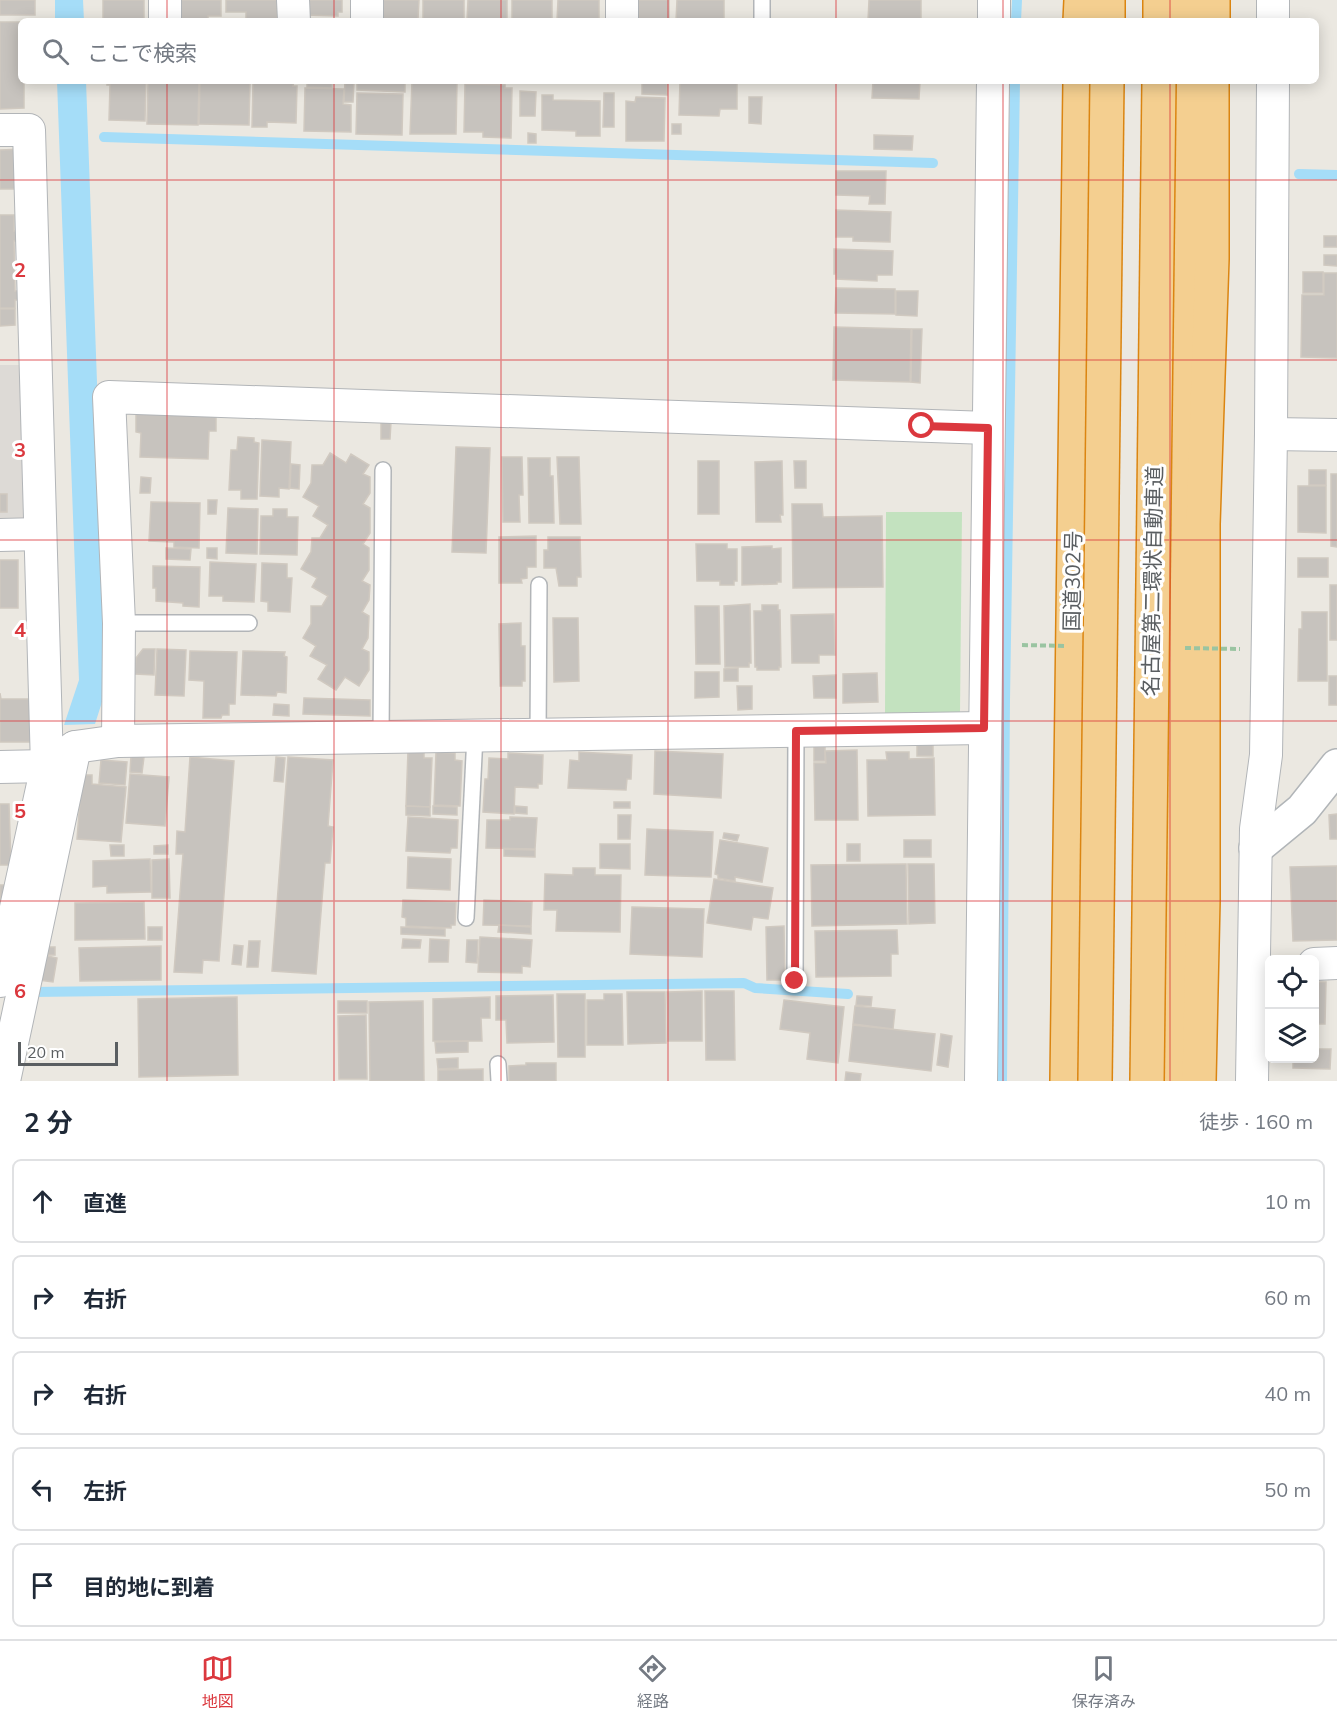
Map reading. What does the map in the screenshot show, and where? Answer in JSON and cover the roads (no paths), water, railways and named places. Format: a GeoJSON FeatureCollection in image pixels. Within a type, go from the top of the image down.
{"type":"FeatureCollection","features":[{"type":"Feature","properties":{"kind":"highway"},"geometry":{"type":"LineString","coordinates":[[1080,18],[1081,0]]}},
{"type":"Feature","properties":{"kind":"highway"},"geometry":{"type":"LineString","coordinates":[[1108,0],[1108,18]]}},
{"type":"Feature","properties":{"kind":"highway"},"geometry":{"type":"LineString","coordinates":[[1160,0],[1160,18]]}},
{"type":"Feature","properties":{"kind":"highway"},"geometry":{"type":"LineString","coordinates":[[1186,0],[1186,18]]}},
{"type":"Feature","properties":{"kind":"highway"},"geometry":{"type":"LineString","coordinates":[[1212,18],[1213,0]]}},
{"type":"Feature","properties":{"kind":"highway","name":"国道302号"},"geometry":{"type":"LineString","coordinates":[[1067,1081],[1080,84]]}},
{"type":"Feature","properties":{"kind":"highway"},"geometry":{"type":"LineString","coordinates":[[1095,1081],[1107,84]]}},
{"type":"Feature","properties":{"kind":"highway","name":"名古屋第二環状自動車道"},"geometry":{"type":"LineString","coordinates":[[1147,1081],[1159,84]]}},
{"type":"Feature","properties":{"kind":"highway"},"geometry":{"type":"LineString","coordinates":[[1173,1081],[1185,84]]}},
{"type":"Feature","properties":{"kind":"highway"},"geometry":{"type":"LineString","coordinates":[[1199,1081],[1203,900],[1203,524],[1212,259],[1212,84]]}},
{"type":"Feature","properties":{"kind":"highway"},"geometry":{"type":"LineString","coordinates":[[1046,1081],[1051,693],[1060,293],[1079,130]]}},
{"type":"Feature","properties":{"kind":"street"},"geometry":{"type":"LineString","coordinates":[[165,0],[165,18]]}},
{"type":"Feature","properties":{"kind":"street"},"geometry":{"type":"LineString","coordinates":[[293,0],[294,18]]}},
{"type":"Feature","properties":{"kind":"street"},"geometry":{"type":"LineString","coordinates":[[367,18],[368,0]]}},
{"type":"Feature","properties":{"kind":"street"},"geometry":{"type":"LineString","coordinates":[[622,0],[622,18]]}},
{"type":"Feature","properties":{"kind":"street"},"geometry":{"type":"LineString","coordinates":[[994,0],[994,18]]}},
{"type":"Feature","properties":{"kind":"street"},"geometry":{"type":"LineString","coordinates":[[1273,0],[1273,18]]}},
{"type":"Feature","properties":{"kind":"street"},"geometry":{"type":"LineString","coordinates":[[981,1081],[993,84]]}},
{"type":"Feature","properties":{"kind":"street"},"geometry":{"type":"LineString","coordinates":[[1252,1081],[1262,968],[1256,829],[1266,754],[1273,84]]}},
{"type":"Feature","properties":{"kind":"street"},"geometry":{"type":"LineString","coordinates":[[0,130],[29,130],[47,766],[0,981]]}},
{"type":"Feature","properties":{"kind":"street"},"geometry":{"type":"LineString","coordinates":[[118,741],[119,623],[109,397],[988,428]]}},
{"type":"Feature","properties":{"kind":"street"},"geometry":{"type":"LineString","coordinates":[[1271,434],[1337,435]]}},
{"type":"Feature","properties":{"kind":"street"},"geometry":{"type":"LineString","coordinates":[[0,535],[40,534]]}},
{"type":"Feature","properties":{"kind":"street"},"geometry":{"type":"LineString","coordinates":[[0,767],[47,766],[75,747],[118,741],[984,728]]}},
{"type":"Feature","properties":{"kind":"street"},"geometry":{"type":"LineString","coordinates":[[4,1081],[75,747]]}},
{"type":"Feature","properties":{"kind":"street"},"geometry":{"type":"LineString","coordinates":[[1256,848],[1302,810],[1337,766]]}},
{"type":"Feature","properties":{"kind":"street"},"geometry":{"type":"LineString","coordinates":[[1319,964],[1337,963]]}},
{"type":"Feature","properties":{"kind":"lane"},"geometry":{"type":"LineString","coordinates":[[762,0],[762,18]]}},
{"type":"Feature","properties":{"kind":"lane"},"geometry":{"type":"LineString","coordinates":[[381,737],[383,470]]}},
{"type":"Feature","properties":{"kind":"lane"},"geometry":{"type":"LineString","coordinates":[[538,735],[539,585]]}},
{"type":"Feature","properties":{"kind":"lane"},"geometry":{"type":"LineString","coordinates":[[119,623],[249,623]]}},
{"type":"Feature","properties":{"kind":"lane"},"geometry":{"type":"LineString","coordinates":[[795,981],[796,731]]}},
{"type":"Feature","properties":{"kind":"lane"},"geometry":{"type":"LineString","coordinates":[[466,918],[475,735]]}},
{"type":"Feature","properties":{"kind":"lane"},"geometry":{"type":"LineString","coordinates":[[498,1064],[499,1081]]}},
{"type":"Feature","properties":{"kind":"water"},"geometry":{"type":"Polygon","coordinates":[[[55,0],[83,0],[84,18],[55,18],[55,0]]]}},
{"type":"Feature","properties":{"kind":"water"},"geometry":{"type":"Polygon","coordinates":[[[57,84],[86,84],[108,683],[95,724],[64,725],[79,680],[57,84]]]}},
{"type":"Feature","properties":{"kind":"waterway"},"geometry":{"type":"LineString","coordinates":[[1016,18],[1017,0]]}},
{"type":"Feature","properties":{"kind":"waterway"},"geometry":{"type":"LineString","coordinates":[[1002,1081],[1005,700],[1015,84]]}},
{"type":"Feature","properties":{"kind":"waterway"},"geometry":{"type":"LineString","coordinates":[[104,137],[933,163]]}},
{"type":"Feature","properties":{"kind":"waterway"},"geometry":{"type":"LineString","coordinates":[[1299,174],[1337,175]]}},
{"type":"Feature","properties":{"kind":"waterway"},"geometry":{"type":"LineString","coordinates":[[32,992],[744,983],[755,988],[848,994]]}}]}
